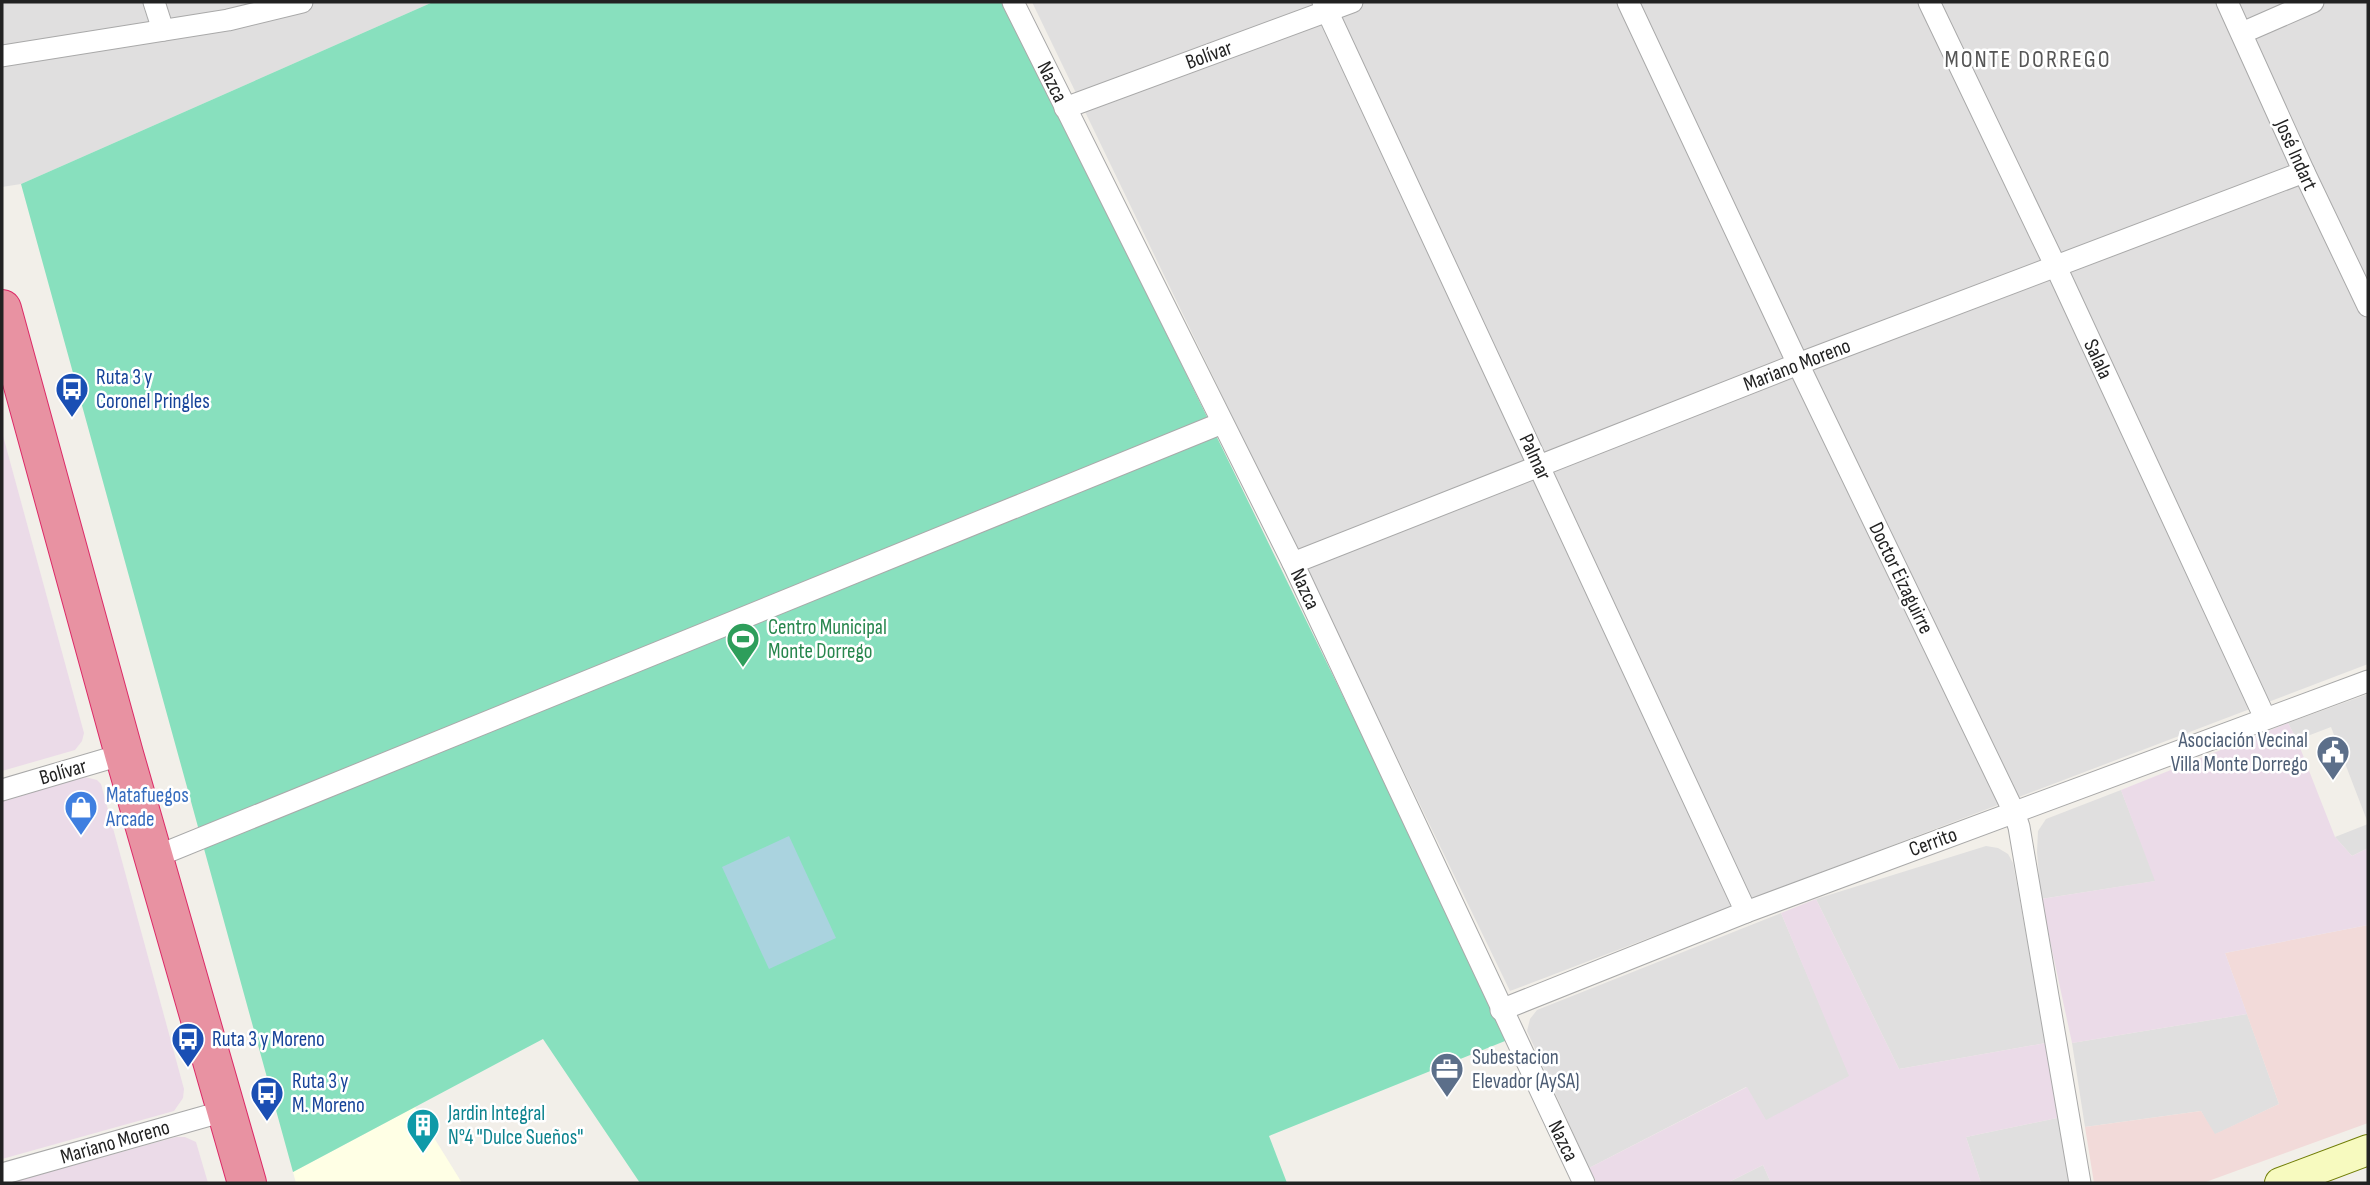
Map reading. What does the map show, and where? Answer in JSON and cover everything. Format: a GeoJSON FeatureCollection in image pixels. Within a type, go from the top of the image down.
{"type":"FeatureCollection","features":[{"type":"Feature","properties":{"kind":"highway"},"geometry":{"type":"LineString","coordinates":[[2,309],[14,397],[155,857],[247,1183]]}},
{"type":"Feature","properties":{"kind":"main road"},"geometry":{"type":"LineString","coordinates":[[2280,1183],[2368,1150]]}},
{"type":"Feature","properties":{"kind":"street"},"geometry":{"type":"LineString","coordinates":[[154,2],[163,30]]}},
{"type":"Feature","properties":{"kind":"street"},"geometry":{"type":"LineString","coordinates":[[2,56],[228,20],[302,2]]}},
{"type":"Feature","properties":{"kind":"street","name":"Nazca"},"geometry":{"type":"LineString","coordinates":[[1013,2],[1293,563],[1584,1183]]}},
{"type":"Feature","properties":{"kind":"street","name":"Bolívar"},"geometry":{"type":"LineString","coordinates":[[1065,108],[1325,6],[1352,2]]}},
{"type":"Feature","properties":{"kind":"street","name":"Doctor Eizaguirre"},"geometry":{"type":"LineString","coordinates":[[1628,2],[1798,364],[2014,812],[2019,827],[2080,1183]]}},
{"type":"Feature","properties":{"kind":"street","name":"Salala"},"geometry":{"type":"LineString","coordinates":[[1929,2],[2056,267],[2265,718]]}},
{"type":"Feature","properties":{"kind":"street","name":"José Indart"},"geometry":{"type":"LineString","coordinates":[[2227,2],[2368,306]]}},
{"type":"Feature","properties":{"kind":"street"},"geometry":{"type":"LineString","coordinates":[[2242,33],[2313,2]]}},
{"type":"Feature","properties":{"kind":"street","name":"Palmar"},"geometry":{"type":"LineString","coordinates":[[1325,6],[1746,912]]}},
{"type":"Feature","properties":{"kind":"street","name":"Mariano Moreno"},"geometry":{"type":"LineString","coordinates":[[1293,563],[1798,364],[2304,172]]}},
{"type":"Feature","properties":{"kind":"street"},"geometry":{"type":"LineString","coordinates":[[155,857],[1222,423]]}},
{"type":"Feature","properties":{"kind":"street","name":"Cerrito"},"geometry":{"type":"LineString","coordinates":[[1501,1010],[1746,912],[2368,681]]}},
{"type":"Feature","properties":{"kind":"street","name":"Bolívar"},"geometry":{"type":"LineString","coordinates":[[2,790],[124,754]]}},
{"type":"Feature","properties":{"kind":"street","name":"Mariano Moreno"},"geometry":{"type":"LineString","coordinates":[[2,1174],[228,1110]]}},
{"type":"Feature","properties":{"kind":"shaded area"},"geometry":{"type":"Polygon","coordinates":[[[2,2],[433,2],[21,184],[2,187],[2,2]]]}},
{"type":"Feature","properties":{"kind":"shaded area"},"geometry":{"type":"Polygon","coordinates":[[[1032,2],[2368,2],[2368,664],[1510,991],[1032,2]]]}},
{"type":"Feature","properties":{"kind":"shaded area"},"geometry":{"type":"Polygon","coordinates":[[[2,432],[84,733],[75,750],[2,771],[2,432]]]}},
{"type":"Feature","properties":{"kind":"shaded area"},"geometry":{"type":"Polygon","coordinates":[[[2368,694],[2368,823],[2331,727],[2297,740],[2288,723],[2368,694]]]}},
{"type":"Feature","properties":{"kind":"shaded area"},"geometry":{"type":"Polygon","coordinates":[[[2288,723],[2335,837],[2352,856],[2368,848],[2368,925],[2225,953],[2247,1014],[2072,1043],[2041,899],[2155,881],[2121,790],[2288,723]]]}},
{"type":"Feature","properties":{"kind":"shaded area"},"geometry":{"type":"Polygon","coordinates":[[[85,777],[101,784],[184,1089],[183,1098],[174,1111],[2,1159],[2,800],[85,777]]]}},
{"type":"Feature","properties":{"kind":"shaded area"},"geometry":{"type":"Polygon","coordinates":[[[2121,790],[2156,881],[2041,899],[2038,831],[2046,819],[2121,790]]]}},
{"type":"Feature","properties":{"kind":"shaded area"},"geometry":{"type":"Polygon","coordinates":[[[2368,824],[2368,848],[2352,856],[2335,837],[2368,824]]]}},
{"type":"Feature","properties":{"kind":"shaded area"},"geometry":{"type":"Polygon","coordinates":[[[1986,846],[1998,848],[2008,854],[2013,863],[2046,1043],[1899,1069],[1816,899],[1986,846]]]}},
{"type":"Feature","properties":{"kind":"shaded area"},"geometry":{"type":"Polygon","coordinates":[[[1816,899],[1899,1069],[2046,1043],[2062,1117],[1966,1137],[1981,1183],[1771,1183],[1763,1165],[1727,1183],[1597,1183],[1589,1168],[1747,1087],[1766,1120],[1849,1076],[1781,913],[1816,899]]]}},
{"type":"Feature","properties":{"kind":"shaded area"},"geometry":{"type":"Polygon","coordinates":[[[1781,913],[1850,1076],[1766,1121],[1746,1087],[1589,1168],[1527,1031],[1530,1019],[1537,1010],[1781,913]]]}},
{"type":"Feature","properties":{"kind":"shaded area"},"geometry":{"type":"Polygon","coordinates":[[[2368,925],[2368,1123],[2203,1183],[2094,1183],[2085,1127],[2201,1111],[2215,1134],[2279,1104],[2225,953],[2368,925]]]}},
{"type":"Feature","properties":{"kind":"shaded area"},"geometry":{"type":"Polygon","coordinates":[[[2247,1014],[2279,1104],[2214,1135],[2201,1111],[2085,1127],[2072,1043],[2247,1014]]]}},
{"type":"Feature","properties":{"kind":"shaded area"},"geometry":{"type":"Polygon","coordinates":[[[415,1107],[462,1183],[296,1183],[293,1172],[415,1107]]]}},
{"type":"Feature","properties":{"kind":"shaded area"},"geometry":{"type":"Polygon","coordinates":[[[2062,1117],[2071,1183],[1981,1183],[1966,1137],[2062,1117]]]}},
{"type":"Feature","properties":{"kind":"shaded area"},"geometry":{"type":"Polygon","coordinates":[[[176,1137],[185,1137],[196,1142],[208,1183],[9,1183],[176,1137]]]}},
{"type":"Feature","properties":{"kind":"shaded area"},"geometry":{"type":"Polygon","coordinates":[[[1763,1165],[1771,1183],[1727,1183],[1763,1165]]]}},
{"type":"Feature","properties":{"kind":"green space","name":"Centro Municipal Monte Dorrego"},"geometry":{"type":"Polygon","coordinates":[[[433,2],[1005,2],[1510,1039],[1269,1136],[1287,1183],[640,1183],[543,1039],[293,1172],[21,184],[433,2]]]}},
{"type":"Feature","properties":{"kind":"water"},"geometry":{"type":"Polygon","coordinates":[[[789,836],[836,938],[769,969],[722,867],[789,836]]]}},
{"type":"Feature","properties":{"kind":"place","name":"Ruta 3 y Coronel Pringles"},"geometry":{"type":"Point","coordinates":[72,419]}},
{"type":"Feature","properties":{"kind":"place","name":"Centro Municipal Monte Dorrego"},"geometry":{"type":"Point","coordinates":[743,669]}},
{"type":"Feature","properties":{"kind":"place","name":"Asociación Vecinal Villa Monte Dorrego"},"geometry":{"type":"Point","coordinates":[2333,782]}},
{"type":"Feature","properties":{"kind":"place","name":"Matafuegos Arcade"},"geometry":{"type":"Point","coordinates":[81,837]}},
{"type":"Feature","properties":{"kind":"place","name":"Ruta 3 y Moreno"},"geometry":{"type":"Point","coordinates":[188,1069]}},
{"type":"Feature","properties":{"kind":"place","name":"Subestacion Elevador (AySA)"},"geometry":{"type":"Point","coordinates":[1447,1099]}},
{"type":"Feature","properties":{"kind":"place","name":"Ruta 3 y M. Moreno"},"geometry":{"type":"Point","coordinates":[267,1123]}},
{"type":"Feature","properties":{"kind":"place","name":"Jardin Integral N°4 \"Dulce Sueños\""},"geometry":{"type":"Point","coordinates":[423,1155]}},
{"type":"Feature","properties":{"kind":"district","name":"MONTE DORREGO"},"geometry":{"type":"Point","coordinates":[2028,59]}}]}
